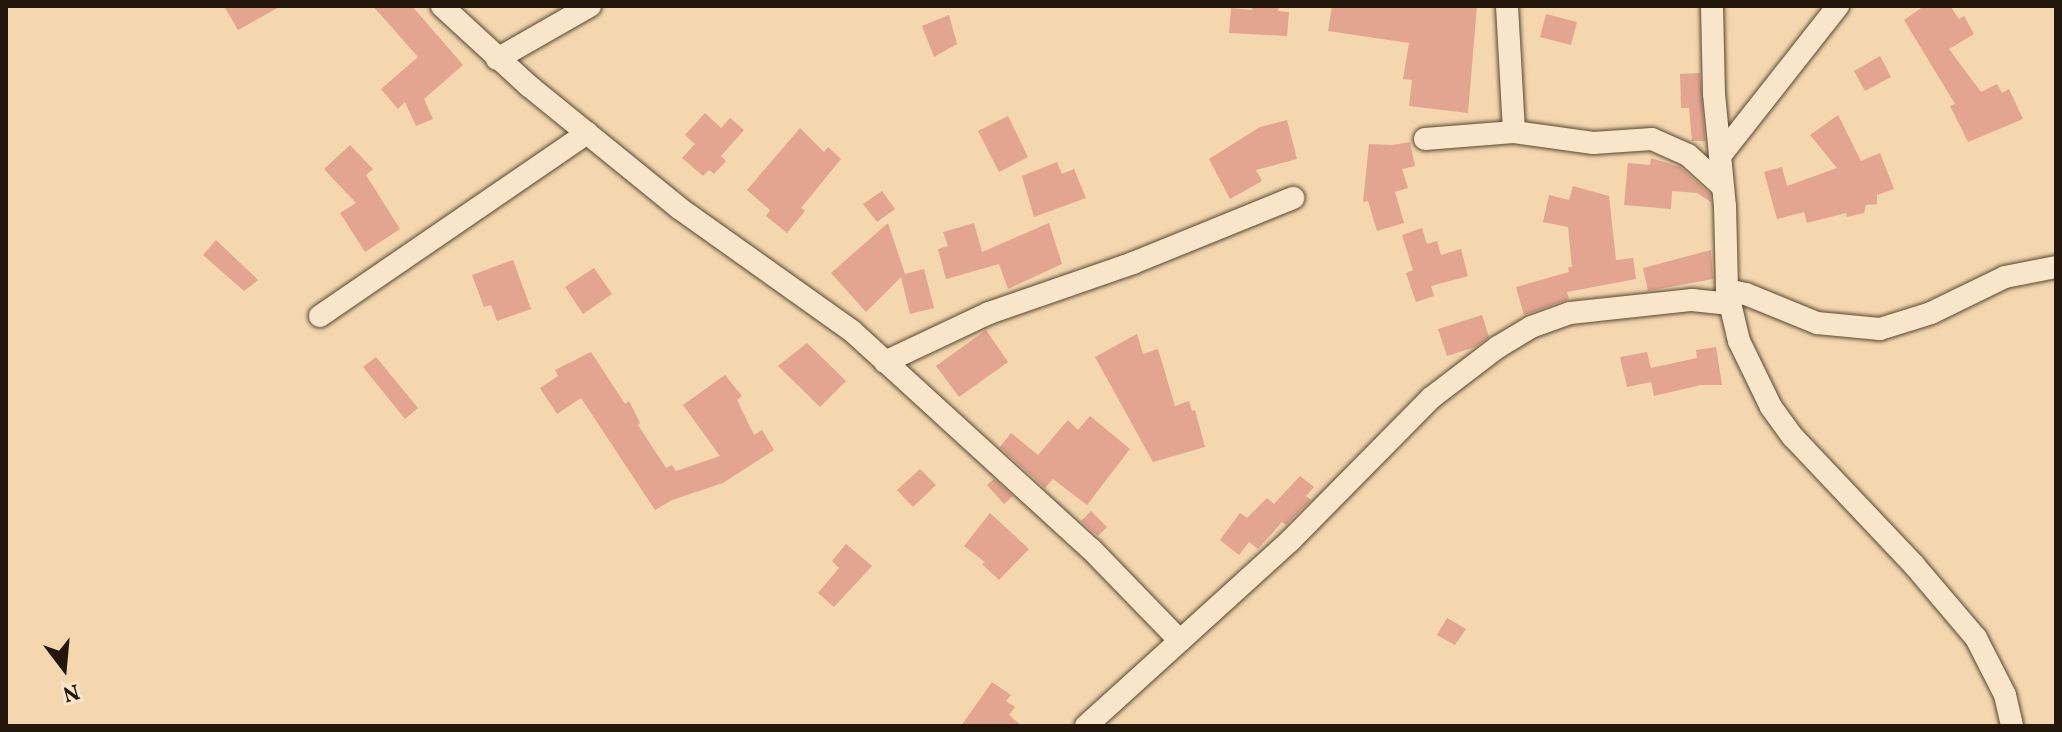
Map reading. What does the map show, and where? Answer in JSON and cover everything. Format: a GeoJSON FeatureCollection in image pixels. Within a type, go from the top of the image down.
{"type":"FeatureCollection","features":[{"type":"Feature","properties":{"kind":"street"},"geometry":{"type":"LineString","coordinates":[[442,6],[497,59],[679,208],[852,331],[1091,549],[1180,641]]}},
{"type":"Feature","properties":{"kind":"street"},"geometry":{"type":"LineString","coordinates":[[497,59],[590,6]]}},
{"type":"Feature","properties":{"kind":"street"},"geometry":{"type":"LineString","coordinates":[[1507,6],[1514,132]]}},
{"type":"Feature","properties":{"kind":"street"},"geometry":{"type":"LineString","coordinates":[[1712,6],[1727,297],[1739,341],[1771,407],[1820,469],[1914,565],[1976,638],[2005,695],[2012,726]]}},
{"type":"Feature","properties":{"kind":"street"},"geometry":{"type":"LineString","coordinates":[[1720,156],[1838,6]]}},
{"type":"Feature","properties":{"kind":"street"},"geometry":{"type":"LineString","coordinates":[[1425,139],[1514,132],[1593,143],[1652,139],[1688,155],[1721,185]]}},
{"type":"Feature","properties":{"kind":"street"},"geometry":{"type":"LineString","coordinates":[[320,316],[587,133]]}},
{"type":"Feature","properties":{"kind":"street"},"geometry":{"type":"LineString","coordinates":[[885,362],[989,313],[1148,257],[1293,198]]}},
{"type":"Feature","properties":{"kind":"street"},"geometry":{"type":"LineString","coordinates":[[1086,726],[1291,540],[1431,398],[1531,327],[1570,313],[1746,294],[1817,323],[1880,329],[1931,313],[2005,277],[2056,267]]}},
{"type":"Feature","properties":{"kind":"building"},"geometry":{"type":"Polygon","coordinates":[[[224,6],[281,6],[238,30],[224,6]]]}},
{"type":"Feature","properties":{"kind":"building"},"geometry":{"type":"Polygon","coordinates":[[[373,6],[412,6],[463,65],[424,99],[433,119],[416,126],[405,102],[398,109],[381,89],[418,57],[373,6]]]}},
{"type":"Feature","properties":{"kind":"building"},"geometry":{"type":"Polygon","coordinates":[[[1252,6],[1279,6],[1278,11],[1289,12],[1287,36],[1229,33],[1231,8],[1252,10],[1252,6]]]}},
{"type":"Feature","properties":{"kind":"building"},"geometry":{"type":"Polygon","coordinates":[[[1332,6],[1477,6],[1468,113],[1409,106],[1412,80],[1403,79],[1409,43],[1328,31],[1332,6]]]}},
{"type":"Feature","properties":{"kind":"building"},"geometry":{"type":"Polygon","coordinates":[[[1924,6],[1950,6],[1959,19],[1964,16],[1974,34],[1949,49],[1981,92],[1997,84],[2002,93],[2009,89],[2023,119],[1968,142],[1950,106],[1955,104],[1904,20],[1924,6]]]}},
{"type":"Feature","properties":{"kind":"building"},"geometry":{"type":"Polygon","coordinates":[[[1546,14],[1577,22],[1571,45],[1540,37],[1546,14]]]}},
{"type":"Feature","properties":{"kind":"building"},"geometry":{"type":"Polygon","coordinates":[[[949,15],[957,44],[934,57],[922,26],[949,15]]]}},
{"type":"Feature","properties":{"kind":"building"},"geometry":{"type":"Polygon","coordinates":[[[1880,56],[1891,77],[1865,91],[1854,71],[1880,56]]]}},
{"type":"Feature","properties":{"kind":"building"},"geometry":{"type":"Polygon","coordinates":[[[1700,73],[1705,141],[1692,141],[1689,108],[1681,108],[1680,74],[1700,73]]]}},
{"type":"Feature","properties":{"kind":"building"},"geometry":{"type":"Polygon","coordinates":[[[705,113],[721,128],[730,118],[744,130],[721,156],[726,161],[714,174],[709,170],[703,176],[682,158],[695,144],[685,135],[705,113]]]}},
{"type":"Feature","properties":{"kind":"building"},"geometry":{"type":"Polygon","coordinates":[[[1838,115],[1861,161],[1880,153],[1894,189],[1877,195],[1877,204],[1866,205],[1864,213],[1847,217],[1846,213],[1807,223],[1804,212],[1777,219],[1764,172],[1782,167],[1787,186],[1837,168],[1810,135],[1838,115]]]}},
{"type":"Feature","properties":{"kind":"building"},"geometry":{"type":"Polygon","coordinates":[[[1008,116],[1028,157],[999,172],[978,131],[1008,116]]]}},
{"type":"Feature","properties":{"kind":"building"},"geometry":{"type":"Polygon","coordinates":[[[1287,120],[1297,159],[1256,170],[1262,181],[1230,199],[1209,159],[1260,127],[1287,120]]]}},
{"type":"Feature","properties":{"kind":"building"},"geometry":{"type":"Polygon","coordinates":[[[800,128],[824,152],[828,147],[841,159],[801,208],[805,211],[787,233],[766,216],[770,210],[747,190],[800,128]]]}},
{"type":"Feature","properties":{"kind":"building"},"geometry":{"type":"Polygon","coordinates":[[[1410,142],[1415,166],[1402,169],[1408,188],[1395,192],[1404,223],[1377,231],[1368,201],[1363,202],[1369,144],[1410,142]]]}},
{"type":"Feature","properties":{"kind":"building"},"geometry":{"type":"Polygon","coordinates":[[[350,145],[373,169],[366,175],[400,229],[365,252],[340,213],[356,203],[324,169],[350,145]]]}},
{"type":"Feature","properties":{"kind":"building"},"geometry":{"type":"Polygon","coordinates":[[[1651,158],[1680,167],[1710,194],[1711,202],[1697,193],[1672,191],[1671,209],[1624,205],[1628,163],[1650,165],[1651,158]]]}},
{"type":"Feature","properties":{"kind":"building"},"geometry":{"type":"Polygon","coordinates":[[[1057,162],[1062,174],[1074,169],[1086,198],[1034,217],[1022,176],[1057,162]]]}},
{"type":"Feature","properties":{"kind":"building"},"geometry":{"type":"Polygon","coordinates":[[[1573,186],[1609,196],[1616,260],[1633,258],[1636,279],[1567,292],[1569,299],[1524,315],[1516,287],[1569,272],[1568,267],[1572,267],[1568,227],[1543,222],[1549,195],[1569,200],[1573,186]]]}},
{"type":"Feature","properties":{"kind":"building"},"geometry":{"type":"Polygon","coordinates":[[[882,191],[895,209],[877,222],[863,204],[882,191]]]}},
{"type":"Feature","properties":{"kind":"building"},"geometry":{"type":"Polygon","coordinates":[[[888,223],[905,274],[924,269],[934,308],[910,314],[901,277],[866,312],[831,273],[888,223]]]}},
{"type":"Feature","properties":{"kind":"building"},"geometry":{"type":"Polygon","coordinates":[[[974,223],[982,252],[1049,223],[1062,264],[1008,289],[999,264],[946,279],[938,249],[948,246],[943,232],[974,223]]]}},
{"type":"Feature","properties":{"kind":"building"},"geometry":{"type":"Polygon","coordinates":[[[1422,228],[1427,244],[1437,241],[1441,255],[1461,249],[1468,276],[1431,286],[1434,296],[1416,302],[1406,273],[1413,270],[1402,235],[1422,228]]]}},
{"type":"Feature","properties":{"kind":"building"},"geometry":{"type":"Polygon","coordinates":[[[216,240],[258,280],[244,291],[203,255],[216,240]]]}},
{"type":"Feature","properties":{"kind":"building"},"geometry":{"type":"Polygon","coordinates":[[[1711,250],[1713,279],[1648,291],[1643,268],[1711,250]]]}},
{"type":"Feature","properties":{"kind":"building"},"geometry":{"type":"Polygon","coordinates":[[[513,260],[531,309],[497,321],[491,305],[484,307],[472,275],[513,260]]]}},
{"type":"Feature","properties":{"kind":"building"},"geometry":{"type":"Polygon","coordinates":[[[594,268],[612,294],[583,314],[565,287],[594,268]]]}},
{"type":"Feature","properties":{"kind":"building"},"geometry":{"type":"Polygon","coordinates":[[[1482,315],[1489,337],[1475,347],[1447,356],[1438,329],[1482,315]]]}},
{"type":"Feature","properties":{"kind":"building"},"geometry":{"type":"Polygon","coordinates":[[[986,330],[1008,362],[959,397],[936,366],[986,330]]]}},
{"type":"Feature","properties":{"kind":"building"},"geometry":{"type":"Polygon","coordinates":[[[1137,334],[1143,354],[1158,349],[1175,406],[1189,401],[1192,411],[1195,410],[1205,447],[1153,462],[1095,357],[1137,334]]]}},
{"type":"Feature","properties":{"kind":"building"},"geometry":{"type":"Polygon","coordinates":[[[807,343],[846,381],[820,407],[778,366],[807,343]]]}},
{"type":"Feature","properties":{"kind":"building"},"geometry":{"type":"Polygon","coordinates":[[[1716,347],[1722,385],[1701,385],[1654,396],[1651,382],[1627,387],[1620,357],[1647,352],[1651,368],[1697,358],[1696,350],[1716,347]]]}},
{"type":"Feature","properties":{"kind":"building"},"geometry":{"type":"Polygon","coordinates":[[[591,352],[625,404],[629,401],[640,423],[638,425],[666,468],[672,465],[676,471],[720,456],[683,405],[725,375],[742,396],[737,400],[754,435],[762,430],[774,450],[723,483],[672,500],[655,510],[581,398],[557,414],[540,388],[558,376],[555,370],[591,352]]]}},
{"type":"Feature","properties":{"kind":"building"},"geometry":{"type":"Polygon","coordinates":[[[376,357],[418,408],[405,419],[363,367],[376,357]]]}},
{"type":"Feature","properties":{"kind":"building"},"geometry":{"type":"Polygon","coordinates":[[[1090,416],[1130,449],[1087,505],[1053,479],[1045,488],[1000,447],[1011,433],[1038,455],[1068,420],[1078,430],[1090,416]]]}},
{"type":"Feature","properties":{"kind":"building"},"geometry":{"type":"Polygon","coordinates":[[[920,469],[936,485],[913,507],[897,490],[920,469]]]}},
{"type":"Feature","properties":{"kind":"building"},"geometry":{"type":"Polygon","coordinates":[[[1300,476],[1314,487],[1306,496],[1311,500],[1286,525],[1282,522],[1258,549],[1249,542],[1239,555],[1220,540],[1240,513],[1247,518],[1267,498],[1274,504],[1300,476]]]}},
{"type":"Feature","properties":{"kind":"building"},"geometry":{"type":"Polygon","coordinates":[[[994,479],[1013,496],[1004,504],[987,485],[994,479]]]}},
{"type":"Feature","properties":{"kind":"building"},"geometry":{"type":"Polygon","coordinates":[[[1091,511],[1107,527],[1098,536],[1081,521],[1091,511]]]}},
{"type":"Feature","properties":{"kind":"building"},"geometry":{"type":"Polygon","coordinates":[[[990,513],[1029,549],[999,580],[982,564],[985,562],[964,546],[990,513]]]}},
{"type":"Feature","properties":{"kind":"building"},"geometry":{"type":"Polygon","coordinates":[[[846,544],[872,566],[834,607],[818,593],[839,568],[832,561],[846,544]]]}},
{"type":"Feature","properties":{"kind":"building"},"geometry":{"type":"Polygon","coordinates":[[[1447,618],[1466,629],[1455,645],[1437,635],[1447,618]]]}},
{"type":"Feature","properties":{"kind":"building"},"geometry":{"type":"Polygon","coordinates":[[[992,682],[1011,695],[1006,701],[1015,707],[1009,715],[1022,726],[961,726],[992,682]]]}}]}
